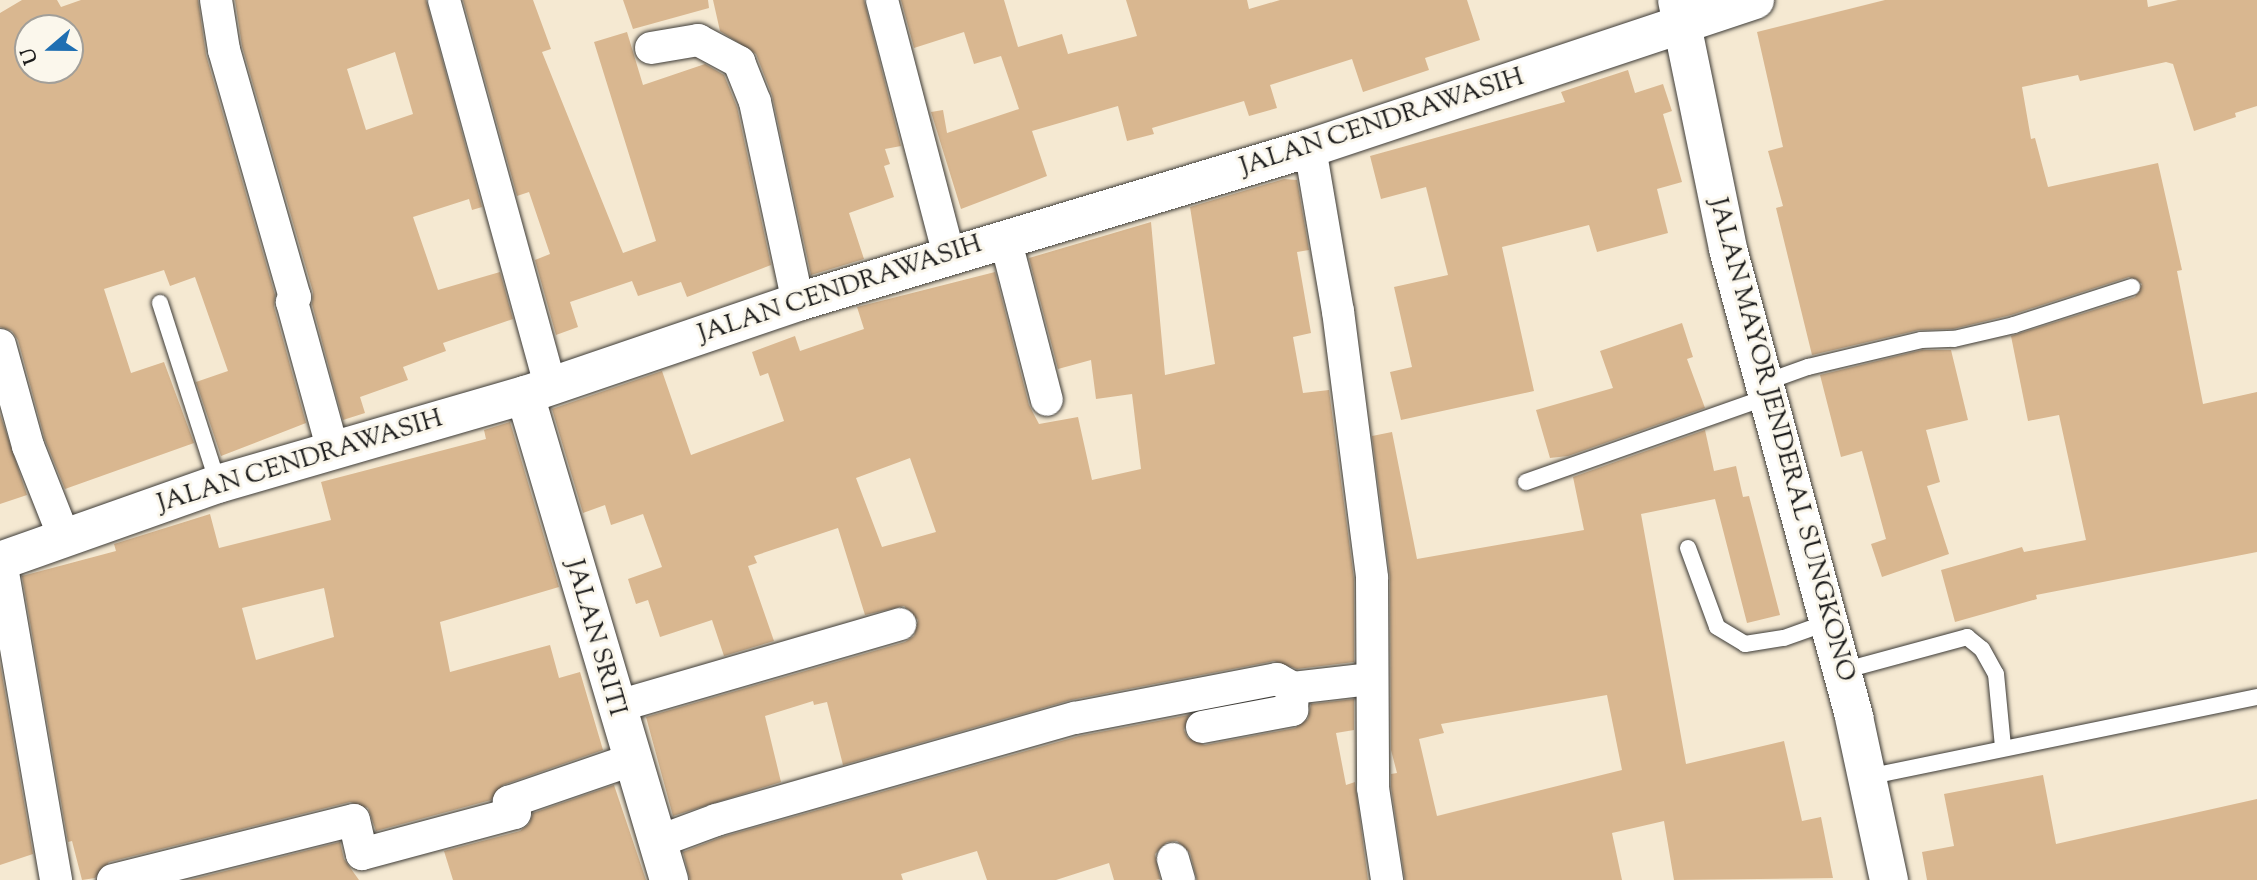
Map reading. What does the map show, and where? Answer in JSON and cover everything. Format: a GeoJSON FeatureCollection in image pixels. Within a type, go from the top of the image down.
{"type":"FeatureCollection","features":[{"type":"Feature","properties":{"kind":"main road","name":"JALAN CENDRAWASIH"},"geometry":{"type":"LineString","coordinates":[[0,561],[218,484],[537,390],[798,302],[1310,148],[1680,12],[1755,0]]}},
{"type":"Feature","properties":{"kind":"main road","name":"JALAN MAYOR JENDERAL SUNGKONO"},"geometry":{"type":"LineString","coordinates":[[1680,12],[1728,249],[1768,389],[1842,671],[1889,880]]}},
{"type":"Feature","properties":{"kind":"main road","name":"JALAN SRITI"},"geometry":{"type":"LineString","coordinates":[[537,390],[615,707],[669,880]]}},
{"type":"Feature","properties":{"kind":"street"},"geometry":{"type":"LineString","coordinates":[[216,0],[224,50],[295,297],[292,302],[333,451]]}},
{"type":"Feature","properties":{"kind":"street"},"geometry":{"type":"LineString","coordinates":[[444,0],[537,390]]}},
{"type":"Feature","properties":{"kind":"street"},"geometry":{"type":"LineString","coordinates":[[882,0],[949,255]]}},
{"type":"Feature","properties":{"kind":"street"},"geometry":{"type":"LineString","coordinates":[[651,48],[698,40],[738,62],[755,102],[798,302]]}},
{"type":"Feature","properties":{"kind":"street"},"geometry":{"type":"LineString","coordinates":[[1310,148],[1359,461],[1371,578],[1373,788],[1387,880]]}},
{"type":"Feature","properties":{"kind":"street"},"geometry":{"type":"LineString","coordinates":[[1005,238],[1047,400]]}},
{"type":"Feature","properties":{"kind":"street"},"geometry":{"type":"LineString","coordinates":[[0,345],[28,446],[64,537]]}},
{"type":"Feature","properties":{"kind":"street"},"geometry":{"type":"LineString","coordinates":[[0,561],[56,880]]}},
{"type":"Feature","properties":{"kind":"street"},"geometry":{"type":"LineString","coordinates":[[615,707],[900,624]]}},
{"type":"Feature","properties":{"kind":"street"},"geometry":{"type":"LineString","coordinates":[[657,842],[716,820],[1075,718],[1277,679],[1293,688],[1371,679]]}},
{"type":"Feature","properties":{"kind":"street"},"geometry":{"type":"LineString","coordinates":[[1202,727],[1292,710],[1293,688]]}},
{"type":"Feature","properties":{"kind":"street"},"geometry":{"type":"LineString","coordinates":[[113,880],[354,820],[362,854],[514,813],[509,802],[631,761]]}},
{"type":"Feature","properties":{"kind":"lane"},"geometry":{"type":"LineString","coordinates":[[1526,482],[1768,389],[1808,367],[1921,340],[1954,339],[2014,325],[2132,287]]}},
{"type":"Feature","properties":{"kind":"lane"},"geometry":{"type":"LineString","coordinates":[[160,303],[218,484]]}},
{"type":"Feature","properties":{"kind":"lane"},"geometry":{"type":"LineString","coordinates":[[1688,548],[1717,627],[1745,644],[1784,638],[1829,622]]}},
{"type":"Feature","properties":{"kind":"lane"},"geometry":{"type":"LineString","coordinates":[[1842,671],[1967,637],[1982,649],[1996,674],[2003,747]]}},
{"type":"Feature","properties":{"kind":"lane"},"geometry":{"type":"LineString","coordinates":[[1867,777],[2257,697]]}},
{"type":"Feature","properties":{"kind":"building"},"geometry":{"type":"Polygon","coordinates":[[[22,0],[57,0],[61,7],[81,0],[198,0],[206,55],[275,295],[274,307],[306,423],[221,456],[196,382],[228,371],[195,277],[170,286],[164,270],[104,289],[131,373],[164,362],[194,443],[65,489],[45,440],[18,340],[12,331],[0,327],[0,13],[22,0]]]}},
{"type":"Feature","properties":{"kind":"building"},"geometry":{"type":"Polygon","coordinates":[[[235,0],[426,0],[482,207],[472,210],[469,199],[413,217],[438,290],[500,272],[513,319],[443,343],[446,351],[403,367],[408,380],[360,397],[365,413],[343,420],[312,304],[313,292],[242,46],[235,0]],[[395,52],[347,69],[366,130],[413,114],[395,52]]]}},
{"type":"Feature","properties":{"kind":"building"},"geometry":{"type":"Polygon","coordinates":[[[463,0],[533,0],[551,49],[542,52],[623,253],[656,241],[594,42],[627,32],[643,85],[705,64],[724,75],[737,107],[771,265],[687,297],[681,282],[638,296],[632,281],[570,302],[578,327],[556,335],[535,260],[550,254],[529,192],[517,196],[463,0]]]}},
{"type":"Feature","properties":{"kind":"building"},"geometry":{"type":"Polygon","coordinates":[[[623,0],[708,0],[709,8],[633,29],[623,0]]]}},
{"type":"Feature","properties":{"kind":"building"},"geometry":{"type":"Polygon","coordinates":[[[713,0],[864,0],[901,146],[885,149],[890,164],[884,166],[894,197],[849,213],[864,259],[811,275],[772,95],[756,54],[720,31],[713,0]]]}},
{"type":"Feature","properties":{"kind":"building"},"geometry":{"type":"Polygon","coordinates":[[[901,0],[1004,0],[1018,47],[1062,34],[1068,54],[1137,36],[1126,0],[1247,0],[1249,9],[1280,0],[1467,0],[1480,40],[1425,58],[1429,70],[1363,92],[1352,59],[1270,85],[1277,108],[1249,116],[1244,101],[1152,128],[1154,134],[1127,141],[1118,106],[1032,131],[1047,176],[961,209],[931,112],[943,110],[947,133],[1019,109],[1001,56],[974,64],[964,32],[914,48],[901,0]]]}},
{"type":"Feature","properties":{"kind":"building"},"geometry":{"type":"Polygon","coordinates":[[[1885,0],[2147,0],[2148,7],[2178,0],[2257,0],[2257,106],[2235,113],[2236,117],[2194,131],[2173,64],[2166,62],[2080,81],[2078,75],[2022,87],[2031,139],[2035,138],[2048,187],[2158,163],[2182,270],[2177,271],[2203,404],[2257,392],[2257,552],[2036,595],[2037,599],[1955,622],[1941,570],[2022,547],[2024,552],[2086,540],[2059,415],[2028,421],[2011,336],[2135,297],[2142,284],[2129,277],[2011,315],[1953,329],[1919,330],[1812,355],[1776,208],[1783,206],[1768,151],[1783,147],[1757,32],[1885,0]]]}},
{"type":"Feature","properties":{"kind":"building"},"geometry":{"type":"Polygon","coordinates":[[[1628,70],[1635,93],[1663,84],[1672,111],[1663,114],[1682,182],[1657,189],[1668,233],[1597,252],[1589,225],[1502,247],[1534,391],[1401,420],[1390,372],[1412,367],[1394,287],[1448,275],[1426,187],[1381,199],[1370,156],[1565,102],[1561,92],[1628,70]]]}},
{"type":"Feature","properties":{"kind":"building"},"geometry":{"type":"Polygon","coordinates":[[[1284,179],[1297,180],[1309,250],[1297,252],[1311,333],[1293,337],[1303,393],[1329,390],[1354,579],[1354,662],[1297,669],[1274,661],[1071,700],[843,765],[827,702],[814,705],[813,701],[765,716],[781,782],[673,816],[646,717],[905,642],[914,636],[918,620],[904,606],[865,615],[838,528],[754,556],[757,563],[748,566],[774,641],[724,656],[712,620],[660,637],[648,600],[636,604],[628,579],[662,567],[643,514],[611,525],[605,505],[583,513],[552,409],[662,371],[691,455],[784,421],[768,373],[760,376],[752,352],[795,336],[800,351],[864,329],[857,307],[995,272],[1029,405],[1039,424],[1078,417],[1092,480],[1141,469],[1132,394],[1096,399],[1091,360],[1058,369],[1029,258],[1151,222],[1165,375],[1215,364],[1190,207],[1284,179]],[[910,458],[856,478],[882,547],[936,532],[910,458]]]}},
{"type":"Feature","properties":{"kind":"building"},"geometry":{"type":"Polygon","coordinates":[[[1682,323],[1693,357],[1687,359],[1705,408],[1568,456],[1550,458],[1536,410],[1613,388],[1600,351],[1682,323]]]}},
{"type":"Feature","properties":{"kind":"building"},"geometry":{"type":"Polygon","coordinates":[[[1922,350],[1951,350],[1968,420],[1926,430],[1940,482],[1927,486],[1949,554],[1882,577],[1871,544],[1886,539],[1862,451],[1841,457],[1820,375],[1922,350]]]}},
{"type":"Feature","properties":{"kind":"building"},"geometry":{"type":"Polygon","coordinates":[[[0,414],[27,495],[0,504],[0,414]]]}},
{"type":"Feature","properties":{"kind":"building"},"geometry":{"type":"Polygon","coordinates":[[[510,422],[559,587],[440,622],[450,672],[550,645],[559,678],[580,672],[603,750],[503,785],[491,800],[376,831],[368,808],[350,802],[109,862],[95,878],[82,880],[72,841],[68,842],[22,576],[116,551],[114,544],[210,514],[219,548],[331,520],[321,482],[486,439],[484,430],[510,422]],[[324,588],[242,608],[256,660],[334,637],[324,588]]]}},
{"type":"Feature","properties":{"kind":"building"},"geometry":{"type":"Polygon","coordinates":[[[1705,430],[1714,471],[1736,466],[1743,497],[1749,496],[1780,615],[1747,623],[1715,499],[1641,514],[1686,764],[1784,741],[1802,821],[1821,817],[1833,878],[1674,880],[1664,821],[1612,833],[1622,880],[1405,880],[1391,787],[1391,774],[1397,773],[1391,750],[1390,576],[1372,436],[1392,432],[1417,559],[1584,530],[1573,477],[1705,430]],[[1607,695],[1441,724],[1444,733],[1419,739],[1437,816],[1622,770],[1607,695]]]}},
{"type":"Feature","properties":{"kind":"building"},"geometry":{"type":"Polygon","coordinates":[[[0,663],[33,854],[0,865],[0,663]]]}},
{"type":"Feature","properties":{"kind":"building"},"geometry":{"type":"Polygon","coordinates":[[[1354,699],[1354,730],[1336,733],[1346,785],[1355,782],[1368,880],[1197,880],[1190,853],[1177,841],[1167,842],[1155,854],[1160,879],[1156,880],[1114,880],[1109,863],[1056,880],[987,880],[977,851],[901,874],[903,880],[690,880],[683,852],[722,837],[1079,736],[1189,715],[1184,730],[1188,738],[1205,745],[1295,728],[1308,719],[1311,704],[1354,699]]]}},
{"type":"Feature","properties":{"kind":"building"},"geometry":{"type":"Polygon","coordinates":[[[2043,775],[2056,844],[2257,799],[2257,880],[1927,880],[1922,852],[1954,846],[1944,794],[2043,775]]]}},
{"type":"Feature","properties":{"kind":"building"},"geometry":{"type":"Polygon","coordinates":[[[614,785],[646,880],[453,880],[444,851],[520,831],[529,824],[533,813],[614,785]]]}},
{"type":"Feature","properties":{"kind":"building"},"geometry":{"type":"Polygon","coordinates":[[[340,842],[344,859],[359,880],[189,880],[340,842]]]}}]}
